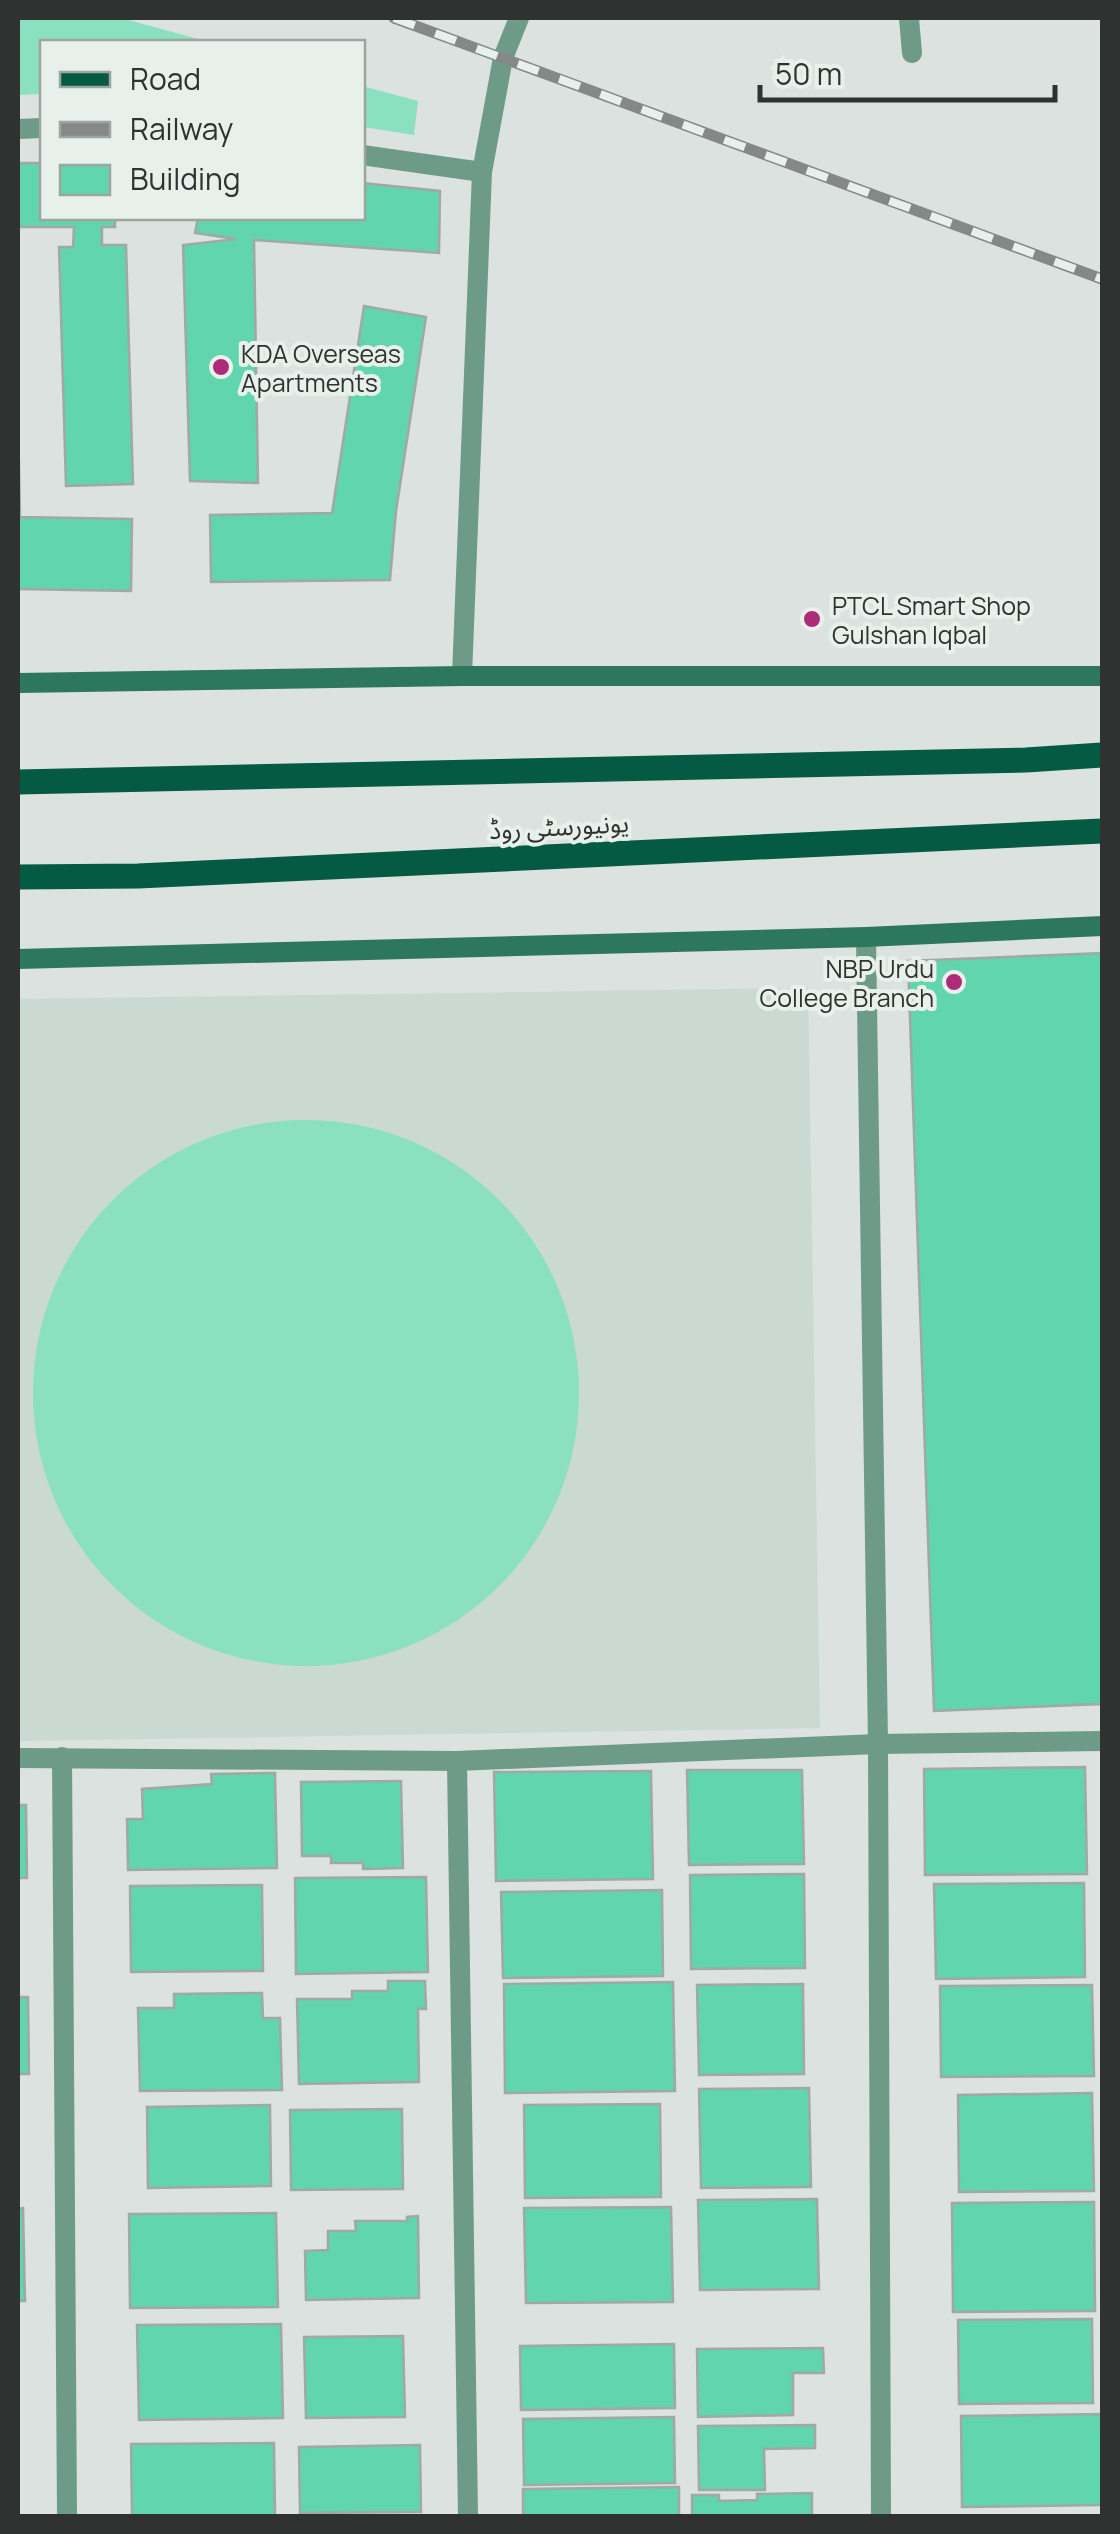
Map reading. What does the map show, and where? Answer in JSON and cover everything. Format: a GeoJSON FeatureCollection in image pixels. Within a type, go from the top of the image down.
{"type":"FeatureCollection","features":[{"type":"Feature","properties":{"kind":"main road"},"geometry":{"type":"LineString","coordinates":[[18,782],[1102,756]]}},
{"type":"Feature","properties":{"kind":"main road","name":"یونیورسٹی روڈ"},"geometry":{"type":"LineString","coordinates":[[18,877],[138,876],[1102,831]]}},
{"type":"Feature","properties":{"kind":"street"},"geometry":{"type":"LineString","coordinates":[[462,676],[482,172],[503,58],[519,18]]}},
{"type":"Feature","properties":{"kind":"street"},"geometry":{"type":"LineString","coordinates":[[908,18],[912,53]]}},
{"type":"Feature","properties":{"kind":"street"},"geometry":{"type":"LineString","coordinates":[[365,154],[482,172]]}},
{"type":"Feature","properties":{"kind":"street"},"geometry":{"type":"LineString","coordinates":[[18,683],[462,676],[1102,676]]}},
{"type":"Feature","properties":{"kind":"street"},"geometry":{"type":"LineString","coordinates":[[18,960],[866,937],[1102,926]]}},
{"type":"Feature","properties":{"kind":"street"},"geometry":{"type":"LineString","coordinates":[[866,937],[878,1744],[881,2516]]}},
{"type":"Feature","properties":{"kind":"street"},"geometry":{"type":"LineString","coordinates":[[18,1758],[457,1761],[878,1744],[1102,1740]]}},
{"type":"Feature","properties":{"kind":"street"},"geometry":{"type":"LineString","coordinates":[[62,1757],[67,2516]]}},
{"type":"Feature","properties":{"kind":"street"},"geometry":{"type":"LineString","coordinates":[[457,1761],[468,2516]]}},
{"type":"Feature","properties":{"kind":"shaded area"},"geometry":{"type":"Polygon","coordinates":[[[808,988],[820,1728],[18,1741],[18,999],[808,988]]]}},
{"type":"Feature","properties":{"kind":"green space"},"geometry":{"type":"Polygon","coordinates":[[[18,18],[121,18],[202,40],[40,40],[40,94],[18,95],[18,18]]]}},
{"type":"Feature","properties":{"kind":"green space"},"geometry":{"type":"Polygon","coordinates":[[[365,87],[418,101],[414,135],[365,127],[365,87]]]}},
{"type":"Feature","properties":{"kind":"green space"},"geometry":{"type":"Polygon","coordinates":[[[306,1120],[359,1125],[411,1140],[458,1166],[499,1200],[533,1241],[559,1288],[574,1340],[579,1393],[574,1446],[559,1498],[533,1545],[499,1586],[458,1620],[411,1646],[359,1661],[306,1666],[253,1661],[201,1646],[154,1620],[113,1586],[79,1545],[53,1498],[38,1446],[33,1393],[38,1340],[53,1288],[79,1241],[113,1200],[154,1166],[201,1140],[253,1125],[306,1120]]]}},
{"type":"Feature","properties":{"kind":"building"},"geometry":{"type":"Polygon","coordinates":[[[18,163],[40,163],[40,220],[115,220],[115,227],[102,227],[102,245],[126,245],[133,484],[66,486],[59,247],[73,247],[74,227],[18,227],[18,163]]]}},
{"type":"Feature","properties":{"kind":"building","name":"KDA Overseas Apartments"},"geometry":{"type":"Polygon","coordinates":[[[365,183],[440,191],[439,253],[254,240],[258,483],[190,481],[183,245],[236,239],[195,233],[198,220],[365,220],[365,183]]]}},
{"type":"Feature","properties":{"kind":"building","name":"KDA Overseas Apartments"},"geometry":{"type":"Polygon","coordinates":[[[364,306],[426,317],[396,511],[390,580],[211,582],[210,515],[332,513],[364,306]]]}},
{"type":"Feature","properties":{"kind":"building"},"geometry":{"type":"Polygon","coordinates":[[[18,418],[20,517],[132,519],[131,591],[18,589],[18,418]]]}},
{"type":"Feature","properties":{"kind":"building"},"geometry":{"type":"Polygon","coordinates":[[[1102,953],[1102,1704],[934,1711],[908,961],[1102,953]]]}},
{"type":"Feature","properties":{"kind":"building"},"geometry":{"type":"Polygon","coordinates":[[[1085,1767],[1087,1874],[925,1875],[924,1769],[1085,1767]]]}},
{"type":"Feature","properties":{"kind":"building"},"geometry":{"type":"Polygon","coordinates":[[[687,1770],[802,1770],[804,1864],[689,1865],[687,1770]]]}},
{"type":"Feature","properties":{"kind":"building"},"geometry":{"type":"Polygon","coordinates":[[[651,1771],[653,1879],[496,1881],[494,1772],[651,1771]]]}},
{"type":"Feature","properties":{"kind":"building"},"geometry":{"type":"Polygon","coordinates":[[[275,1773],[277,1868],[128,1870],[127,1819],[143,1819],[142,1789],[212,1784],[211,1774],[275,1773]]]}},
{"type":"Feature","properties":{"kind":"building"},"geometry":{"type":"Polygon","coordinates":[[[401,1781],[403,1868],[363,1869],[363,1863],[331,1863],[331,1856],[302,1856],[301,1782],[401,1781]]]}},
{"type":"Feature","properties":{"kind":"building"},"geometry":{"type":"Polygon","coordinates":[[[18,1805],[26,1805],[27,1878],[18,1878],[18,1805]]]}},
{"type":"Feature","properties":{"kind":"building"},"geometry":{"type":"Polygon","coordinates":[[[804,1874],[805,1968],[691,1969],[690,1875],[804,1874]]]}},
{"type":"Feature","properties":{"kind":"building"},"geometry":{"type":"Polygon","coordinates":[[[426,1877],[428,1972],[296,1974],[295,1878],[426,1877]]]}},
{"type":"Feature","properties":{"kind":"building"},"geometry":{"type":"Polygon","coordinates":[[[1084,1883],[1085,1977],[936,1979],[934,1884],[1084,1883]]]}},
{"type":"Feature","properties":{"kind":"building"},"geometry":{"type":"Polygon","coordinates":[[[262,1885],[263,1971],[131,1972],[130,1886],[262,1885]]]}},
{"type":"Feature","properties":{"kind":"building"},"geometry":{"type":"Polygon","coordinates":[[[662,1890],[663,1976],[503,1978],[501,1892],[662,1890]]]}},
{"type":"Feature","properties":{"kind":"building"},"geometry":{"type":"Polygon","coordinates":[[[388,1981],[425,1981],[426,2009],[418,2009],[419,2082],[299,2084],[297,1999],[352,1999],[352,1991],[388,1991],[388,1981]]]}},
{"type":"Feature","properties":{"kind":"building"},"geometry":{"type":"Polygon","coordinates":[[[673,1982],[675,2091],[505,2093],[504,1984],[673,1982]]]}},
{"type":"Feature","properties":{"kind":"building"},"geometry":{"type":"Polygon","coordinates":[[[803,1984],[804,2074],[699,2075],[697,1985],[803,1984]]]}},
{"type":"Feature","properties":{"kind":"building"},"geometry":{"type":"Polygon","coordinates":[[[1092,1985],[1094,2076],[941,2077],[940,1986],[1092,1985]]]}},
{"type":"Feature","properties":{"kind":"building"},"geometry":{"type":"Polygon","coordinates":[[[262,1993],[263,2018],[280,2018],[282,2090],[140,2091],[138,2008],[174,2008],[174,1994],[262,1993]]]}},
{"type":"Feature","properties":{"kind":"building"},"geometry":{"type":"Polygon","coordinates":[[[18,1997],[28,1997],[29,2074],[18,2074],[18,1997]]]}},
{"type":"Feature","properties":{"kind":"building"},"geometry":{"type":"Polygon","coordinates":[[[809,2088],[811,2187],[701,2188],[699,2089],[809,2088]]]}},
{"type":"Feature","properties":{"kind":"building"},"geometry":{"type":"Polygon","coordinates":[[[1092,2093],[1094,2191],[959,2192],[958,2095],[1092,2093]]]}},
{"type":"Feature","properties":{"kind":"building"},"geometry":{"type":"Polygon","coordinates":[[[660,2104],[661,2197],[525,2198],[524,2105],[660,2104]]]}},
{"type":"Feature","properties":{"kind":"building"},"geometry":{"type":"Polygon","coordinates":[[[270,2105],[271,2186],[148,2188],[147,2107],[270,2105]]]}},
{"type":"Feature","properties":{"kind":"building"},"geometry":{"type":"Polygon","coordinates":[[[402,2109],[403,2189],[291,2190],[290,2110],[402,2109]]]}},
{"type":"Feature","properties":{"kind":"building"},"geometry":{"type":"Polygon","coordinates":[[[817,2199],[819,2289],[700,2290],[698,2200],[817,2199]]]}},
{"type":"Feature","properties":{"kind":"building"},"geometry":{"type":"Polygon","coordinates":[[[1094,2202],[1095,2311],[953,2312],[952,2203],[1094,2202]]]}},
{"type":"Feature","properties":{"kind":"building"},"geometry":{"type":"Polygon","coordinates":[[[671,2207],[673,2302],[526,2303],[524,2208],[671,2207]]]}},
{"type":"Feature","properties":{"kind":"building"},"geometry":{"type":"Polygon","coordinates":[[[23,2208],[25,2301],[18,2301],[18,2209],[23,2208]]]}},
{"type":"Feature","properties":{"kind":"building"},"geometry":{"type":"Polygon","coordinates":[[[276,2213],[278,2307],[130,2308],[129,2214],[276,2213]]]}},
{"type":"Feature","properties":{"kind":"building"},"geometry":{"type":"Polygon","coordinates":[[[418,2216],[419,2298],[306,2300],[305,2251],[328,2250],[328,2231],[356,2231],[355,2221],[407,2221],[407,2217],[418,2216]]]}},
{"type":"Feature","properties":{"kind":"building"},"geometry":{"type":"Polygon","coordinates":[[[1092,2319],[1093,2403],[959,2404],[958,2320],[1092,2319]]]}},
{"type":"Feature","properties":{"kind":"building"},"geometry":{"type":"Polygon","coordinates":[[[281,2324],[283,2418],[139,2420],[137,2325],[281,2324]]]}},
{"type":"Feature","properties":{"kind":"building"},"geometry":{"type":"Polygon","coordinates":[[[403,2336],[405,2417],[306,2418],[304,2337],[403,2336]]]}},
{"type":"Feature","properties":{"kind":"building"},"geometry":{"type":"Polygon","coordinates":[[[674,2344],[675,2408],[521,2410],[520,2346],[674,2344]]]}},
{"type":"Feature","properties":{"kind":"building"},"geometry":{"type":"Polygon","coordinates":[[[823,2348],[824,2373],[793,2373],[793,2415],[698,2417],[697,2349],[823,2348]]]}},
{"type":"Feature","properties":{"kind":"building"},"geometry":{"type":"Polygon","coordinates":[[[1101,2414],[1102,2505],[962,2507],[961,2416],[1101,2414]]]}},
{"type":"Feature","properties":{"kind":"building"},"geometry":{"type":"Polygon","coordinates":[[[674,2417],[675,2483],[524,2485],[523,2419],[674,2417]]]}},
{"type":"Feature","properties":{"kind":"building"},"geometry":{"type":"Polygon","coordinates":[[[815,2425],[815,2448],[764,2449],[765,2490],[699,2490],[698,2426],[815,2425]]]}},
{"type":"Feature","properties":{"kind":"building"},"geometry":{"type":"Polygon","coordinates":[[[274,2443],[275,2516],[132,2516],[131,2444],[274,2443]]]}},
{"type":"Feature","properties":{"kind":"building"},"geometry":{"type":"Polygon","coordinates":[[[420,2445],[421,2512],[300,2513],[299,2447],[420,2445]]]}},
{"type":"Feature","properties":{"kind":"building"},"geometry":{"type":"Polygon","coordinates":[[[679,2487],[679,2516],[523,2516],[523,2489],[679,2487]]]}},
{"type":"Feature","properties":{"kind":"building"},"geometry":{"type":"Polygon","coordinates":[[[812,2493],[812,2516],[692,2516],[692,2495],[719,2495],[719,2501],[757,2500],[757,2494],[812,2493]]]}},
{"type":"Feature","properties":{"kind":"railway"},"geometry":{"type":"LineString","coordinates":[[394,18],[1102,279]]}},
{"type":"Feature","properties":{"kind":"place","name":"KDA Overseas Apartments"},"geometry":{"type":"Point","coordinates":[221,367]}},
{"type":"Feature","properties":{"kind":"place","name":"PTCL Smart Shop Gulshan Iqbal"},"geometry":{"type":"Point","coordinates":[812,619]}},
{"type":"Feature","properties":{"kind":"place","name":"NBP Urdu College Branch"},"geometry":{"type":"Point","coordinates":[954,982]}}]}
